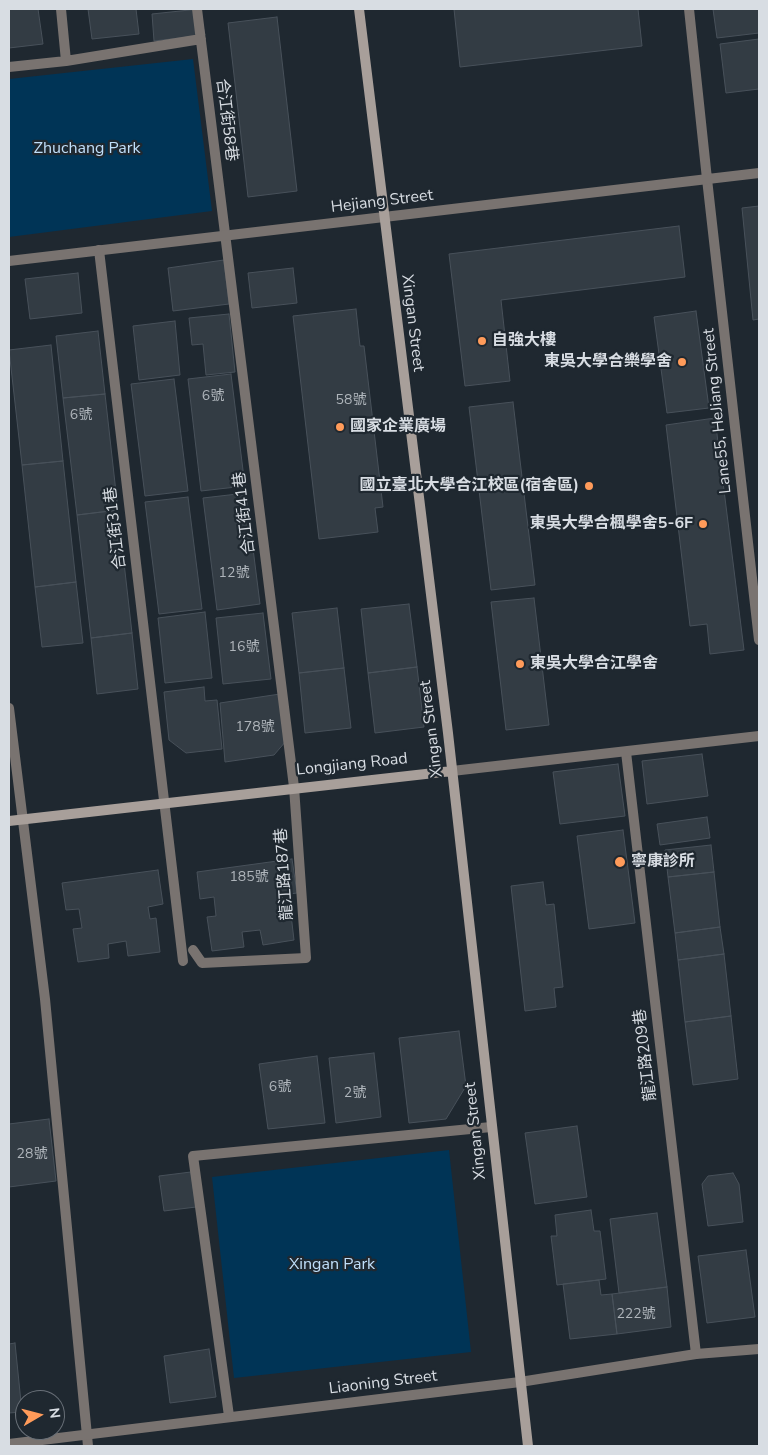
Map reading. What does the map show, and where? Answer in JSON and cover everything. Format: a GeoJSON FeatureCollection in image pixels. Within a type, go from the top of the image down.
{"type":"FeatureCollection","features":[{"type":"Feature","properties":{"kind":"street"},"geometry":{"type":"LineString","coordinates":[[61,9],[66,61]]}},
{"type":"Feature","properties":{"kind":"street","name":"合江街58巷"},"geometry":{"type":"LineString","coordinates":[[197,9],[226,236]]}},
{"type":"Feature","properties":{"kind":"street","name":"Xingan Street"},"geometry":{"type":"LineString","coordinates":[[359,9],[452,771],[528,1446]]}},
{"type":"Feature","properties":{"kind":"street","name":"Lane55, HeJiang Street"},"geometry":{"type":"LineString","coordinates":[[688,9],[759,640]]}},
{"type":"Feature","properties":{"kind":"street"},"geometry":{"type":"LineString","coordinates":[[9,67],[66,61],[201,39]]}},
{"type":"Feature","properties":{"kind":"street","name":"Hejiang Street"},"geometry":{"type":"LineString","coordinates":[[9,261],[759,173]]}},
{"type":"Feature","properties":{"kind":"street","name":"合江街41巷"},"geometry":{"type":"LineString","coordinates":[[226,236],[294,787]]}},
{"type":"Feature","properties":{"kind":"street","name":"合江街31巷"},"geometry":{"type":"LineString","coordinates":[[98,250],[162,802],[183,961]]}},
{"type":"Feature","properties":{"kind":"street"},"geometry":{"type":"LineString","coordinates":[[9,708],[21,820],[45,999],[88,1446]]}},
{"type":"Feature","properties":{"kind":"street","name":"Longjiang Road"},"geometry":{"type":"LineString","coordinates":[[9,821],[294,787],[759,736]]}},
{"type":"Feature","properties":{"kind":"street","name":"龍江路209巷"},"geometry":{"type":"LineString","coordinates":[[626,752],[696,1354]]}},
{"type":"Feature","properties":{"kind":"street","name":"龍江路187巷"},"geometry":{"type":"LineString","coordinates":[[193,950],[202,963],[306,958],[294,787]]}},
{"type":"Feature","properties":{"kind":"street"},"geometry":{"type":"LineString","coordinates":[[229,1416],[192,1156],[491,1128]]}},
{"type":"Feature","properties":{"kind":"street","name":"Liaoning Street"},"geometry":{"type":"LineString","coordinates":[[9,1444],[520,1382],[696,1354],[759,1349]]}},
{"type":"Feature","properties":{"kind":"green space","name":"Zhuchang Park"},"geometry":{"type":"Polygon","coordinates":[[[193,59],[212,211],[9,237],[9,79],[193,59]]]}},
{"type":"Feature","properties":{"kind":"green space","name":"Xingan Park"},"geometry":{"type":"Polygon","coordinates":[[[449,1150],[471,1352],[234,1378],[212,1177],[449,1150]]]}},
{"type":"Feature","properties":{"kind":"building"},"geometry":{"type":"Polygon","coordinates":[[[9,9],[38,9],[43,44],[9,48],[9,9]]]}},
{"type":"Feature","properties":{"kind":"building"},"geometry":{"type":"Polygon","coordinates":[[[88,9],[136,9],[139,34],[92,39],[88,9]]]}},
{"type":"Feature","properties":{"kind":"building"},"geometry":{"type":"Polygon","coordinates":[[[199,9],[205,35],[154,41],[152,14],[199,9]]]}},
{"type":"Feature","properties":{"kind":"building"},"geometry":{"type":"Polygon","coordinates":[[[454,9],[638,9],[642,46],[460,67],[454,9]]]}},
{"type":"Feature","properties":{"kind":"building"},"geometry":{"type":"Polygon","coordinates":[[[713,9],[759,9],[759,33],[717,38],[713,9]]]}},
{"type":"Feature","properties":{"kind":"building"},"geometry":{"type":"Polygon","coordinates":[[[277,17],[297,191],[248,197],[228,23],[277,17]]]}},
{"type":"Feature","properties":{"kind":"building"},"geometry":{"type":"Polygon","coordinates":[[[759,39],[759,89],[726,93],[720,44],[759,39]]]}},
{"type":"Feature","properties":{"kind":"building"},"geometry":{"type":"Polygon","coordinates":[[[759,206],[759,319],[753,320],[742,208],[759,206]]]}},
{"type":"Feature","properties":{"kind":"building","name":"自強大樓"},"geometry":{"type":"Polygon","coordinates":[[[679,226],[685,277],[501,300],[510,381],[465,386],[449,254],[679,226]]]}},
{"type":"Feature","properties":{"kind":"building"},"geometry":{"type":"Polygon","coordinates":[[[224,260],[229,304],[173,311],[168,268],[224,260]]]}},
{"type":"Feature","properties":{"kind":"building"},"geometry":{"type":"Polygon","coordinates":[[[293,268],[297,303],[252,308],[248,273],[293,268]]]}},
{"type":"Feature","properties":{"kind":"building"},"geometry":{"type":"Polygon","coordinates":[[[78,273],[82,313],[30,319],[25,279],[78,273]]]}},
{"type":"Feature","properties":{"kind":"building","name":"國家企業廣場"},"geometry":{"type":"Polygon","coordinates":[[[356,309],[360,346],[364,346],[383,507],[375,508],[378,532],[319,539],[293,316],[356,309]]]}},
{"type":"Feature","properties":{"kind":"building","name":"東吳大學合樂學舍"},"geometry":{"type":"Polygon","coordinates":[[[696,311],[709,408],[667,413],[654,317],[696,311]]]}},
{"type":"Feature","properties":{"kind":"building"},"geometry":{"type":"Polygon","coordinates":[[[229,314],[235,372],[206,375],[203,344],[192,345],[189,318],[229,314]]]}},
{"type":"Feature","properties":{"kind":"building"},"geometry":{"type":"Polygon","coordinates":[[[175,321],[180,375],[139,380],[133,326],[175,321]]]}},
{"type":"Feature","properties":{"kind":"building"},"geometry":{"type":"Polygon","coordinates":[[[98,331],[105,394],[63,398],[56,336],[98,331]]]}},
{"type":"Feature","properties":{"kind":"building"},"geometry":{"type":"Polygon","coordinates":[[[51,345],[63,461],[22,465],[9,350],[51,345]]]}},
{"type":"Feature","properties":{"kind":"building"},"geometry":{"type":"Polygon","coordinates":[[[231,374],[245,486],[201,491],[188,379],[231,374]]]}},
{"type":"Feature","properties":{"kind":"building"},"geometry":{"type":"Polygon","coordinates":[[[174,379],[188,491],[145,496],[131,384],[174,379]]]}},
{"type":"Feature","properties":{"kind":"building"},"geometry":{"type":"Polygon","coordinates":[[[105,394],[118,510],[77,515],[63,398],[105,394]]]}},
{"type":"Feature","properties":{"kind":"building"},"geometry":{"type":"Polygon","coordinates":[[[513,402],[535,585],[491,590],[469,407],[513,402]]]}},
{"type":"Feature","properties":{"kind":"building","name":"東吳大學合楓學舍5-6F"},"geometry":{"type":"Polygon","coordinates":[[[715,418],[744,650],[710,654],[707,624],[690,626],[666,425],[715,418]]]}},
{"type":"Feature","properties":{"kind":"building"},"geometry":{"type":"Polygon","coordinates":[[[63,461],[76,582],[35,587],[22,465],[63,461]]]}},
{"type":"Feature","properties":{"kind":"building"},"geometry":{"type":"Polygon","coordinates":[[[246,493],[260,604],[217,610],[203,498],[246,493]]]}},
{"type":"Feature","properties":{"kind":"building"},"geometry":{"type":"Polygon","coordinates":[[[188,497],[202,609],[159,614],[145,502],[188,497]]]}},
{"type":"Feature","properties":{"kind":"building"},"geometry":{"type":"Polygon","coordinates":[[[118,510],[132,633],[91,638],[77,515],[118,510]]]}},
{"type":"Feature","properties":{"kind":"building"},"geometry":{"type":"Polygon","coordinates":[[[76,582],[83,643],[42,647],[35,587],[76,582]]]}},
{"type":"Feature","properties":{"kind":"building","name":"東吳大學合江學舍"},"geometry":{"type":"Polygon","coordinates":[[[534,598],[549,725],[506,730],[491,602],[534,598]]]}},
{"type":"Feature","properties":{"kind":"building"},"geometry":{"type":"Polygon","coordinates":[[[409,604],[417,667],[368,673],[361,609],[409,604]]]}},
{"type":"Feature","properties":{"kind":"building"},"geometry":{"type":"Polygon","coordinates":[[[337,608],[344,668],[299,673],[292,613],[337,608]]]}},
{"type":"Feature","properties":{"kind":"building"},"geometry":{"type":"Polygon","coordinates":[[[205,612],[212,678],[165,683],[158,618],[205,612]]]}},
{"type":"Feature","properties":{"kind":"building"},"geometry":{"type":"Polygon","coordinates":[[[263,613],[271,679],[223,684],[216,618],[263,613]]]}},
{"type":"Feature","properties":{"kind":"building"},"geometry":{"type":"Polygon","coordinates":[[[132,633],[138,689],[97,694],[91,638],[132,633]]]}},
{"type":"Feature","properties":{"kind":"building"},"geometry":{"type":"Polygon","coordinates":[[[417,667],[424,727],[375,733],[368,673],[417,667]]]}},
{"type":"Feature","properties":{"kind":"building"},"geometry":{"type":"Polygon","coordinates":[[[344,668],[351,728],[305,733],[299,673],[344,668]]]}},
{"type":"Feature","properties":{"kind":"building"},"geometry":{"type":"Polygon","coordinates":[[[204,687],[205,701],[217,700],[222,749],[186,753],[169,740],[164,692],[204,687]]]}},
{"type":"Feature","properties":{"kind":"building"},"geometry":{"type":"Polygon","coordinates":[[[280,694],[286,741],[274,755],[225,762],[220,703],[280,694]]]}},
{"type":"Feature","properties":{"kind":"building"},"geometry":{"type":"Polygon","coordinates":[[[702,754],[708,796],[647,804],[642,761],[702,754]]]}},
{"type":"Feature","properties":{"kind":"building"},"geometry":{"type":"Polygon","coordinates":[[[618,764],[625,816],[560,824],[553,772],[618,764]]]}},
{"type":"Feature","properties":{"kind":"building"},"geometry":{"type":"Polygon","coordinates":[[[707,817],[710,838],[660,845],[657,824],[707,817]]]}},
{"type":"Feature","properties":{"kind":"building"},"geometry":{"type":"Polygon","coordinates":[[[623,830],[635,923],[589,929],[577,836],[623,830]]]}},
{"type":"Feature","properties":{"kind":"building"},"geometry":{"type":"Polygon","coordinates":[[[711,845],[714,872],[668,877],[665,850],[711,845]]]}},
{"type":"Feature","properties":{"kind":"building"},"geometry":{"type":"Polygon","coordinates":[[[292,859],[297,893],[282,895],[284,907],[290,906],[294,940],[263,945],[260,930],[242,932],[244,947],[212,951],[207,917],[216,916],[214,897],[200,899],[197,872],[292,859]]]}},
{"type":"Feature","properties":{"kind":"building"},"geometry":{"type":"Polygon","coordinates":[[[158,870],[163,904],[148,907],[150,919],[156,918],[160,952],[128,956],[126,941],[108,944],[109,958],[78,962],[73,929],[82,928],[79,909],[66,910],[62,883],[158,870]]]}},
{"type":"Feature","properties":{"kind":"building"},"geometry":{"type":"Polygon","coordinates":[[[714,872],[720,927],[675,933],[668,877],[714,872]]]}},
{"type":"Feature","properties":{"kind":"building"},"geometry":{"type":"Polygon","coordinates":[[[543,882],[546,905],[554,904],[563,987],[554,988],[556,1007],[525,1011],[511,886],[543,882]]]}},
{"type":"Feature","properties":{"kind":"building"},"geometry":{"type":"Polygon","coordinates":[[[720,927],[724,954],[678,960],[675,933],[720,927]]]}},
{"type":"Feature","properties":{"kind":"building"},"geometry":{"type":"Polygon","coordinates":[[[724,954],[731,1016],[685,1022],[678,960],[724,954]]]}},
{"type":"Feature","properties":{"kind":"building"},"geometry":{"type":"Polygon","coordinates":[[[731,1016],[738,1079],[693,1085],[685,1022],[731,1016]]]}},
{"type":"Feature","properties":{"kind":"building"},"geometry":{"type":"Polygon","coordinates":[[[459,1031],[466,1086],[446,1119],[409,1123],[399,1038],[459,1031]]]}},
{"type":"Feature","properties":{"kind":"building"},"geometry":{"type":"Polygon","coordinates":[[[374,1053],[381,1117],[336,1123],[329,1058],[374,1053]]]}},
{"type":"Feature","properties":{"kind":"building"},"geometry":{"type":"Polygon","coordinates":[[[317,1056],[325,1123],[268,1129],[259,1064],[317,1056]]]}},
{"type":"Feature","properties":{"kind":"building"},"geometry":{"type":"Polygon","coordinates":[[[49,1119],[56,1181],[9,1187],[9,1124],[49,1119]]]}},
{"type":"Feature","properties":{"kind":"building"},"geometry":{"type":"Polygon","coordinates":[[[577,1126],[587,1197],[535,1204],[525,1133],[577,1126]]]}},
{"type":"Feature","properties":{"kind":"building"},"geometry":{"type":"Polygon","coordinates":[[[191,1172],[196,1207],[164,1211],[159,1176],[191,1172]]]}},
{"type":"Feature","properties":{"kind":"building"},"geometry":{"type":"Polygon","coordinates":[[[733,1173],[739,1184],[743,1222],[708,1226],[702,1184],[708,1176],[733,1173]]]}},
{"type":"Feature","properties":{"kind":"building"},"geometry":{"type":"Polygon","coordinates":[[[591,1210],[594,1231],[600,1231],[606,1279],[557,1285],[551,1236],[557,1236],[555,1215],[591,1210]]]}},
{"type":"Feature","properties":{"kind":"building"},"geometry":{"type":"Polygon","coordinates":[[[657,1213],[667,1287],[619,1293],[610,1219],[657,1213]]]}},
{"type":"Feature","properties":{"kind":"building"},"geometry":{"type":"Polygon","coordinates":[[[746,1250],[755,1317],[707,1323],[698,1256],[746,1250]]]}},
{"type":"Feature","properties":{"kind":"building"},"geometry":{"type":"Polygon","coordinates":[[[599,1280],[601,1295],[612,1294],[617,1334],[570,1339],[563,1284],[599,1280]]]}},
{"type":"Feature","properties":{"kind":"building"},"geometry":{"type":"Polygon","coordinates":[[[667,1287],[671,1327],[617,1334],[612,1294],[667,1287]]]}},
{"type":"Feature","properties":{"kind":"building"},"geometry":{"type":"Polygon","coordinates":[[[15,1343],[20,1390],[15,1390],[15,1413],[9,1413],[9,1344],[15,1343]]]}},
{"type":"Feature","properties":{"kind":"building"},"geometry":{"type":"Polygon","coordinates":[[[209,1349],[216,1397],[170,1403],[164,1356],[209,1349]]]}},
{"type":"Feature","properties":{"kind":"place","name":"自強大樓"},"geometry":{"type":"Point","coordinates":[482,341]}},
{"type":"Feature","properties":{"kind":"place","name":"東吳大學合樂學舍"},"geometry":{"type":"Point","coordinates":[682,362]}},
{"type":"Feature","properties":{"kind":"place","name":"國家企業廣場"},"geometry":{"type":"Point","coordinates":[340,427]}},
{"type":"Feature","properties":{"kind":"place","name":"國立臺北大學合江校區(宿舍區)"},"geometry":{"type":"Point","coordinates":[589,486]}},
{"type":"Feature","properties":{"kind":"place","name":"東吳大學合楓學舍5-6F"},"geometry":{"type":"Point","coordinates":[703,524]}},
{"type":"Feature","properties":{"kind":"place","name":"東吳大學合江學舍"},"geometry":{"type":"Point","coordinates":[520,664]}},
{"type":"Feature","properties":{"kind":"place","name":"寧康診所"},"geometry":{"type":"Point","coordinates":[620,862]}}]}
